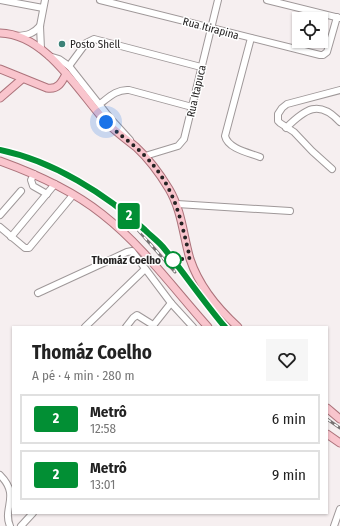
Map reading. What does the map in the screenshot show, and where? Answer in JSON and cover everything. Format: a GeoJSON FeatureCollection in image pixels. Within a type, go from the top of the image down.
{"type":"FeatureCollection","features":[{"type":"Feature","properties":{"kind":"main road"},"geometry":{"type":"LineString","coordinates":[[0,33],[17,36],[41,49],[66,74],[106,122],[145,156],[161,177],[177,204],[190,258],[198,278],[218,308],[237,326]]}},
{"type":"Feature","properties":{"kind":"main road"},"geometry":{"type":"LineString","coordinates":[[0,69],[22,79],[51,89],[59,85],[66,74]]}},
{"type":"Feature","properties":{"kind":"main road"},"geometry":{"type":"LineString","coordinates":[[0,98],[22,79]]}},
{"type":"Feature","properties":{"kind":"main road"},"geometry":{"type":"LineString","coordinates":[[0,161],[55,184],[102,214],[140,249],[207,326]]}},
{"type":"Feature","properties":{"kind":"main road"},"geometry":{"type":"LineString","coordinates":[[328,409],[340,418]]}},
{"type":"Feature","properties":{"kind":"main road"},"geometry":{"type":"LineString","coordinates":[[328,435],[340,443]]}},
{"type":"Feature","properties":{"kind":"street"},"geometry":{"type":"LineString","coordinates":[[0,0],[24,2],[44,8]]}},
{"type":"Feature","properties":{"kind":"street"},"geometry":{"type":"LineString","coordinates":[[41,49],[40,26],[45,0]]}},
{"type":"Feature","properties":{"kind":"street","name":"Rua Itirapina"},"geometry":{"type":"LineString","coordinates":[[100,0],[317,55],[323,55],[328,50],[338,18]]}},
{"type":"Feature","properties":{"kind":"street","name":"Rua Itapuca"},"geometry":{"type":"LineString","coordinates":[[145,156],[175,147],[182,143],[184,139],[218,0]]}},
{"type":"Feature","properties":{"kind":"street"},"geometry":{"type":"LineString","coordinates":[[266,0],[338,18]]}},
{"type":"Feature","properties":{"kind":"street"},"geometry":{"type":"LineString","coordinates":[[17,36],[30,34],[40,26]]}},
{"type":"Feature","properties":{"kind":"street"},"geometry":{"type":"LineString","coordinates":[[251,38],[226,136],[228,143],[232,146],[260,157]]}},
{"type":"Feature","properties":{"kind":"street"},"geometry":{"type":"LineString","coordinates":[[69,66],[86,43],[94,39],[201,67]]}},
{"type":"Feature","properties":{"kind":"street"},"geometry":{"type":"LineString","coordinates":[[49,56],[59,59],[69,66],[117,126],[136,147]]}},
{"type":"Feature","properties":{"kind":"street"},"geometry":{"type":"LineString","coordinates":[[100,104],[123,90],[129,90],[192,107]]}},
{"type":"Feature","properties":{"kind":"street"},"geometry":{"type":"LineString","coordinates":[[332,169],[294,132],[280,123],[277,117],[279,110],[287,104],[340,90]]}},
{"type":"Feature","properties":{"kind":"street"},"geometry":{"type":"LineString","coordinates":[[286,128],[305,112],[313,109],[324,109],[329,111],[340,122]]}},
{"type":"Feature","properties":{"kind":"street"},"geometry":{"type":"LineString","coordinates":[[34,174],[31,180],[33,186],[47,194]]}},
{"type":"Feature","properties":{"kind":"street"},"geometry":{"type":"LineString","coordinates":[[11,237],[55,184]]}},
{"type":"Feature","properties":{"kind":"street"},"geometry":{"type":"LineString","coordinates":[[0,215],[21,190]]}},
{"type":"Feature","properties":{"kind":"street"},"geometry":{"type":"LineString","coordinates":[[0,227],[25,248],[29,248],[73,195]]}},
{"type":"Feature","properties":{"kind":"street"},"geometry":{"type":"LineString","coordinates":[[177,204],[290,211]]}},
{"type":"Feature","properties":{"kind":"street"},"geometry":{"type":"LineString","coordinates":[[38,293],[130,251],[134,253],[171,303],[192,326]]}},
{"type":"Feature","properties":{"kind":"street"},"geometry":{"type":"LineString","coordinates":[[87,326],[145,269]]}},
{"type":"Feature","properties":{"kind":"street"},"geometry":{"type":"LineString","coordinates":[[127,326],[135,316],[140,316],[153,326],[171,303]]}},
{"type":"Feature","properties":{"kind":"street"},"geometry":{"type":"LineString","coordinates":[[0,475],[5,480],[9,488],[11,497],[8,518],[10,526]]}},
{"type":"Feature","properties":{"kind":"street"},"geometry":{"type":"LineString","coordinates":[[334,526],[340,510]]}},
{"type":"Feature","properties":{"kind":"street"},"geometry":{"type":"LineString","coordinates":[[21,526],[32,514]]}},
{"type":"Feature","properties":{"kind":"railway"},"geometry":{"type":"LineString","coordinates":[[0,150],[39,162],[58,171],[96,192],[130,217],[163,247],[224,326]]}},
{"type":"Feature","properties":{"kind":"railway"},"geometry":{"type":"LineString","coordinates":[[138,230],[175,272]]}},
{"type":"Feature","properties":{"kind":"railway"},"geometry":{"type":"LineString","coordinates":[[328,420],[340,428]]}},
{"type":"Feature","properties":{"kind":"metro line","name":"2"},"geometry":{"type":"LineString","coordinates":[[0,150],[7,151],[43,164],[78,181],[112,202],[162,246],[224,326]]}},
{"type":"Feature","properties":{"kind":"place","name":"Posto Shell"},"geometry":{"type":"Point","coordinates":[62,44]}},
{"type":"Feature","properties":{"kind":"place","name":"Thomáz Coelho"},"geometry":{"type":"Point","coordinates":[173,260]}},
{"type":"Feature","properties":{"kind":"route"},"geometry":{"type":"LineString","coordinates":[[106,122],[145,156],[169,188],[177,204],[190,258],[173,260]]}}]}
